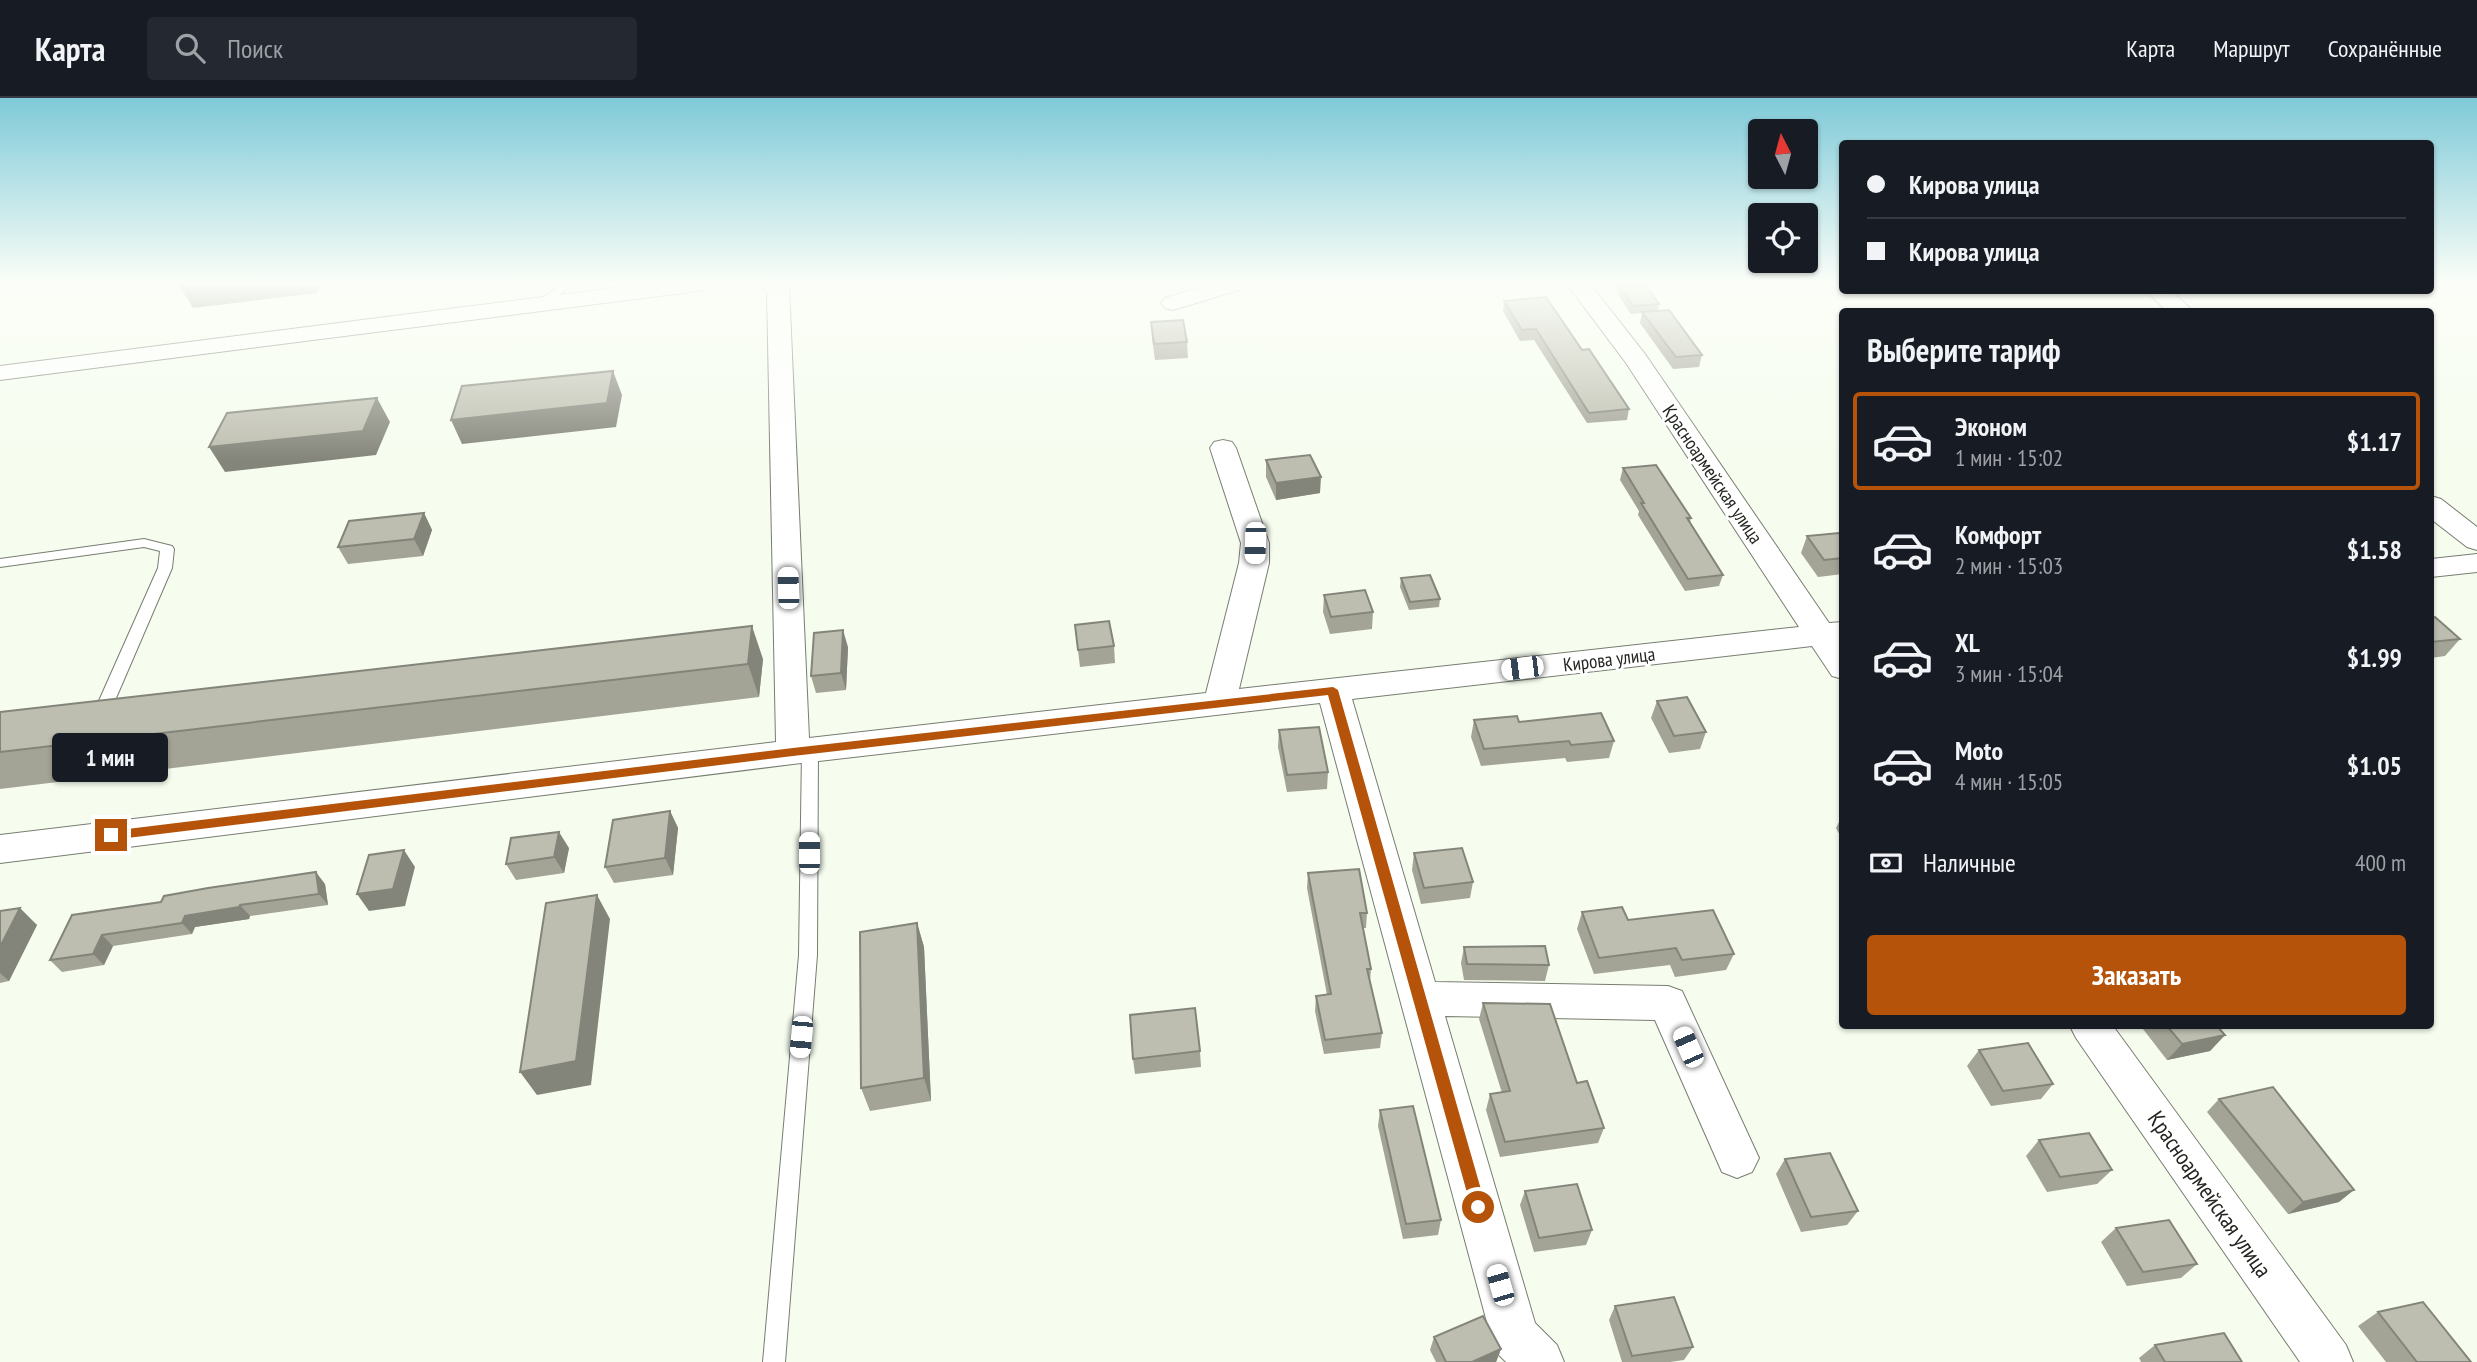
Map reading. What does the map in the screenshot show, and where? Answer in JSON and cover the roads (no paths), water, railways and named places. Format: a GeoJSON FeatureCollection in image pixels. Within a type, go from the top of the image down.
{"type":"FeatureCollection","features":[{"type":"Feature","properties":{"kind":"street"},"geometry":{"type":"LineString","coordinates":[[0,373],[236,343]]}},
{"type":"Feature","properties":{"kind":"street"},"geometry":{"type":"LineString","coordinates":[[781,343],[802,751]]}},
{"type":"Feature","properties":{"kind":"street","name":"Красноармейская улица"},"geometry":{"type":"LineString","coordinates":[[1624,343],[1832,633],[1839,655]]}},
{"type":"Feature","properties":{"kind":"street"},"geometry":{"type":"LineString","coordinates":[[1220,703],[1254,563],[1255,543],[1223,448]]}},
{"type":"Feature","properties":{"kind":"street"},"geometry":{"type":"LineString","coordinates":[[2434,507],[2477,541]]}},
{"type":"Feature","properties":{"kind":"street"},"geometry":{"type":"LineString","coordinates":[[2434,568],[2477,563]]}},
{"type":"Feature","properties":{"kind":"street","name":"Кирова улица"},"geometry":{"type":"LineString","coordinates":[[0,849],[802,751],[1832,633]]}},
{"type":"Feature","properties":{"kind":"street"},"geometry":{"type":"LineString","coordinates":[[1333,690],[1515,1337],[1540,1362]]}},
{"type":"Feature","properties":{"kind":"street"},"geometry":{"type":"LineString","coordinates":[[1419,999],[1668,1003],[1737,1158]]}},
{"type":"Feature","properties":{"kind":"street","name":"Красноармейская улица"},"geometry":{"type":"LineString","coordinates":[[2092,1029],[2329,1362]]}},
{"type":"Feature","properties":{"kind":"lane"},"geometry":{"type":"LineString","coordinates":[[0,563],[144,543],[167,549],[165,568],[102,712]]}},
{"type":"Feature","properties":{"kind":"lane"},"geometry":{"type":"LineString","coordinates":[[774,1362],[808,956],[802,751]]}}]}
